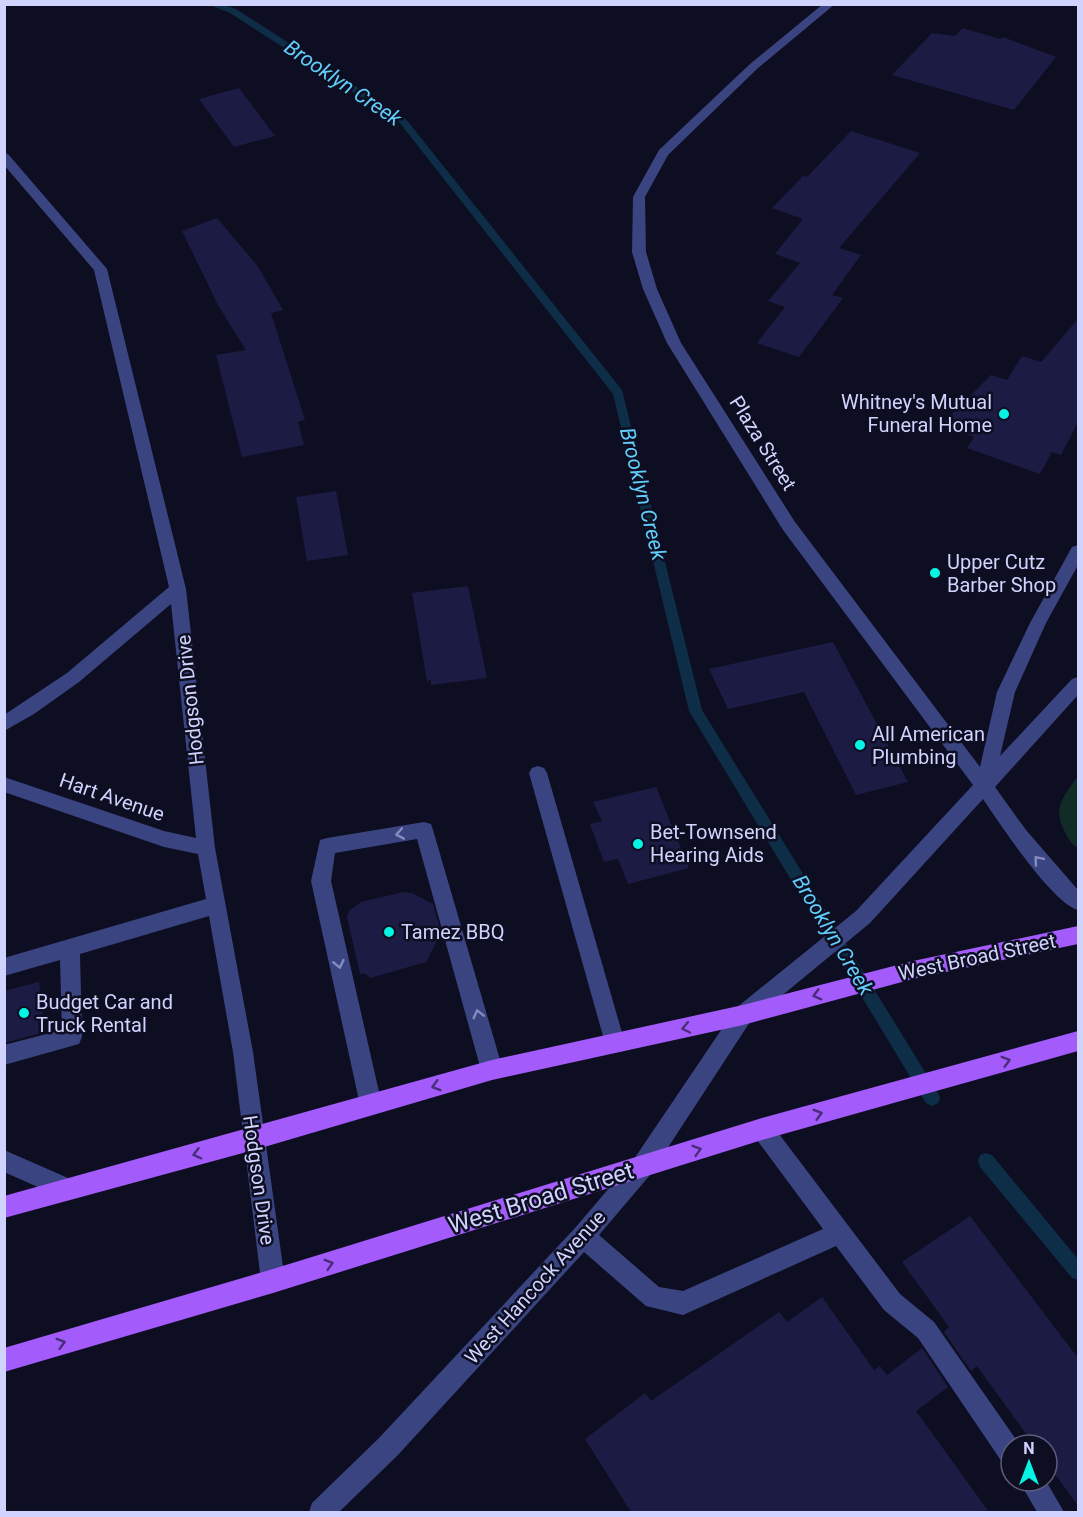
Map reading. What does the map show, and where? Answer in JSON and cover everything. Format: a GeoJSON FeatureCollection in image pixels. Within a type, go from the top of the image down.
{"type":"FeatureCollection","features":[{"type":"Feature","properties":{"kind":"main road","name":"West Broad Street"},"geometry":{"type":"LineString","coordinates":[[4,1207],[254,1139],[492,1070],[743,1015],[913,970],[1078,935]]}},
{"type":"Feature","properties":{"kind":"main road","name":"West Broad Street"},"geometry":{"type":"LineString","coordinates":[[4,1360],[273,1281],[762,1129],[1078,1041]]}},
{"type":"Feature","properties":{"kind":"street","name":"Plaza Street"},"geometry":{"type":"LineString","coordinates":[[830,4],[754,66],[663,153],[639,197],[639,252],[650,290],[674,343],[789,526],[1019,836],[1052,876],[1078,902]]}},
{"type":"Feature","properties":{"kind":"street","name":"Hodgson Drive"},"geometry":{"type":"LineString","coordinates":[[4,157],[100,269],[178,589],[206,848],[243,1052],[273,1281]]}},
{"type":"Feature","properties":{"kind":"street"},"geometry":{"type":"LineString","coordinates":[[984,786],[1006,692],[1038,623],[1078,551]]}},
{"type":"Feature","properties":{"kind":"street"},"geometry":{"type":"LineString","coordinates":[[4,724],[35,706],[99,658],[178,589]]}},
{"type":"Feature","properties":{"kind":"street","name":"West Hancock Avenue"},"geometry":{"type":"LineString","coordinates":[[321,1512],[388,1447],[583,1236],[642,1167],[743,1015],[863,917],[1078,684]]}},
{"type":"Feature","properties":{"kind":"street"},"geometry":{"type":"LineString","coordinates":[[538,772],[615,1043]]}},
{"type":"Feature","properties":{"kind":"street","name":"Hart Avenue"},"geometry":{"type":"LineString","coordinates":[[4,784],[164,839],[206,848]]}},
{"type":"Feature","properties":{"kind":"street"},"geometry":{"type":"LineString","coordinates":[[370,1105],[321,881],[327,846],[424,830],[492,1070]]}},
{"type":"Feature","properties":{"kind":"street"},"geometry":{"type":"LineString","coordinates":[[4,967],[216,905]]}},
{"type":"Feature","properties":{"kind":"street"},"geometry":{"type":"LineString","coordinates":[[4,1055],[72,1036],[70,948]]}},
{"type":"Feature","properties":{"kind":"street"},"geometry":{"type":"LineString","coordinates":[[762,1129],[838,1234],[892,1302],[926,1330],[999,1436]]}},
{"type":"Feature","properties":{"kind":"street"},"geometry":{"type":"LineString","coordinates":[[4,1161],[68,1189]]}},
{"type":"Feature","properties":{"kind":"street"},"geometry":{"type":"LineString","coordinates":[[583,1236],[654,1298],[683,1303],[838,1234]]}},
{"type":"Feature","properties":{"kind":"street"},"geometry":{"type":"LineString","coordinates":[[1039,1493],[1052,1512]]}},
{"type":"Feature","properties":{"kind":"green space"},"geometry":{"type":"Polygon","coordinates":[[[1078,776],[1078,848],[1067,836],[1059,815],[1062,802],[1078,776]]]}},
{"type":"Feature","properties":{"kind":"building"},"geometry":{"type":"Polygon","coordinates":[[[963,28],[1000,39],[1003,37],[1056,57],[1014,110],[892,75],[932,33],[955,36],[963,28]]]}},
{"type":"Feature","properties":{"kind":"building"},"geometry":{"type":"Polygon","coordinates":[[[239,88],[275,136],[234,147],[199,99],[239,88]]]}},
{"type":"Feature","properties":{"kind":"building"},"geometry":{"type":"Polygon","coordinates":[[[851,131],[920,153],[839,248],[861,255],[832,295],[843,298],[799,357],[757,343],[785,307],[768,301],[800,263],[775,254],[803,219],[772,208],[803,176],[807,177],[851,131]]]}},
{"type":"Feature","properties":{"kind":"building"},"geometry":{"type":"Polygon","coordinates":[[[217,218],[257,265],[283,310],[271,313],[305,420],[298,422],[304,445],[242,457],[216,355],[246,350],[219,307],[182,231],[217,218]]]}},
{"type":"Feature","properties":{"kind":"building","name":"Whitney's Mutual Funeral Home"},"geometry":{"type":"Polygon","coordinates":[[[1078,319],[1078,422],[1061,455],[1052,452],[1040,474],[967,448],[974,437],[941,425],[991,375],[1007,380],[1022,356],[1041,362],[1078,319]]]}},
{"type":"Feature","properties":{"kind":"building"},"geometry":{"type":"Polygon","coordinates":[[[336,491],[348,555],[307,561],[296,497],[336,491]]]}},
{"type":"Feature","properties":{"kind":"building"},"geometry":{"type":"Polygon","coordinates":[[[468,586],[487,678],[431,685],[431,680],[427,681],[412,593],[468,586]]]}},
{"type":"Feature","properties":{"kind":"building","name":"All American Plumbing"},"geometry":{"type":"Polygon","coordinates":[[[833,642],[908,782],[856,795],[804,692],[728,709],[709,669],[833,642]]]}},
{"type":"Feature","properties":{"kind":"building","name":"Bet-Townsend Hearing Aids"},"geometry":{"type":"Polygon","coordinates":[[[656,787],[689,868],[628,884],[618,859],[604,862],[590,824],[602,821],[593,802],[656,787]]]}},
{"type":"Feature","properties":{"kind":"building","name":"Tamez BBQ"},"geometry":{"type":"Polygon","coordinates":[[[403,892],[412,893],[433,904],[443,940],[437,941],[426,962],[370,978],[366,974],[360,974],[347,917],[349,911],[361,902],[403,892]]]}},
{"type":"Feature","properties":{"kind":"building","name":"Budget Car and Truck Rental"},"geometry":{"type":"Polygon","coordinates":[[[39,982],[45,1032],[4,1043],[4,991],[39,982]]]}},
{"type":"Feature","properties":{"kind":"building"},"geometry":{"type":"Polygon","coordinates":[[[970,1216],[1078,1358],[1078,1506],[1059,1480],[1059,1433],[1025,1433],[977,1366],[971,1371],[944,1332],[949,1327],[902,1262],[970,1216]]]}},
{"type":"Feature","properties":{"kind":"building"},"geometry":{"type":"Polygon","coordinates":[[[822,1297],[874,1370],[880,1366],[887,1375],[922,1348],[948,1387],[916,1411],[989,1512],[631,1512],[585,1439],[645,1393],[651,1401],[779,1312],[787,1322],[822,1297]]]}},
{"type":"Feature","properties":{"kind":"waterway","name":"Brooklyn Creek"},"geometry":{"type":"LineString","coordinates":[[211,4],[233,11],[402,120],[618,393],[696,711],[932,1098]]}},
{"type":"Feature","properties":{"kind":"waterway","name":"Brooklyn Creek"},"geometry":{"type":"LineString","coordinates":[[986,1161],[1078,1272]]}},
{"type":"Feature","properties":{"kind":"place","name":"Whitney's Mutual Funeral Home"},"geometry":{"type":"Point","coordinates":[1004,414]}},
{"type":"Feature","properties":{"kind":"place","name":"Upper Cutz Barber Shop"},"geometry":{"type":"Point","coordinates":[935,573]}},
{"type":"Feature","properties":{"kind":"place","name":"All American Plumbing"},"geometry":{"type":"Point","coordinates":[860,745]}},
{"type":"Feature","properties":{"kind":"place","name":"Bet-Townsend Hearing Aids"},"geometry":{"type":"Point","coordinates":[638,844]}},
{"type":"Feature","properties":{"kind":"place","name":"Tamez BBQ"},"geometry":{"type":"Point","coordinates":[389,932]}},
{"type":"Feature","properties":{"kind":"place","name":"Budget Car and Truck Rental"},"geometry":{"type":"Point","coordinates":[24,1013]}}]}
